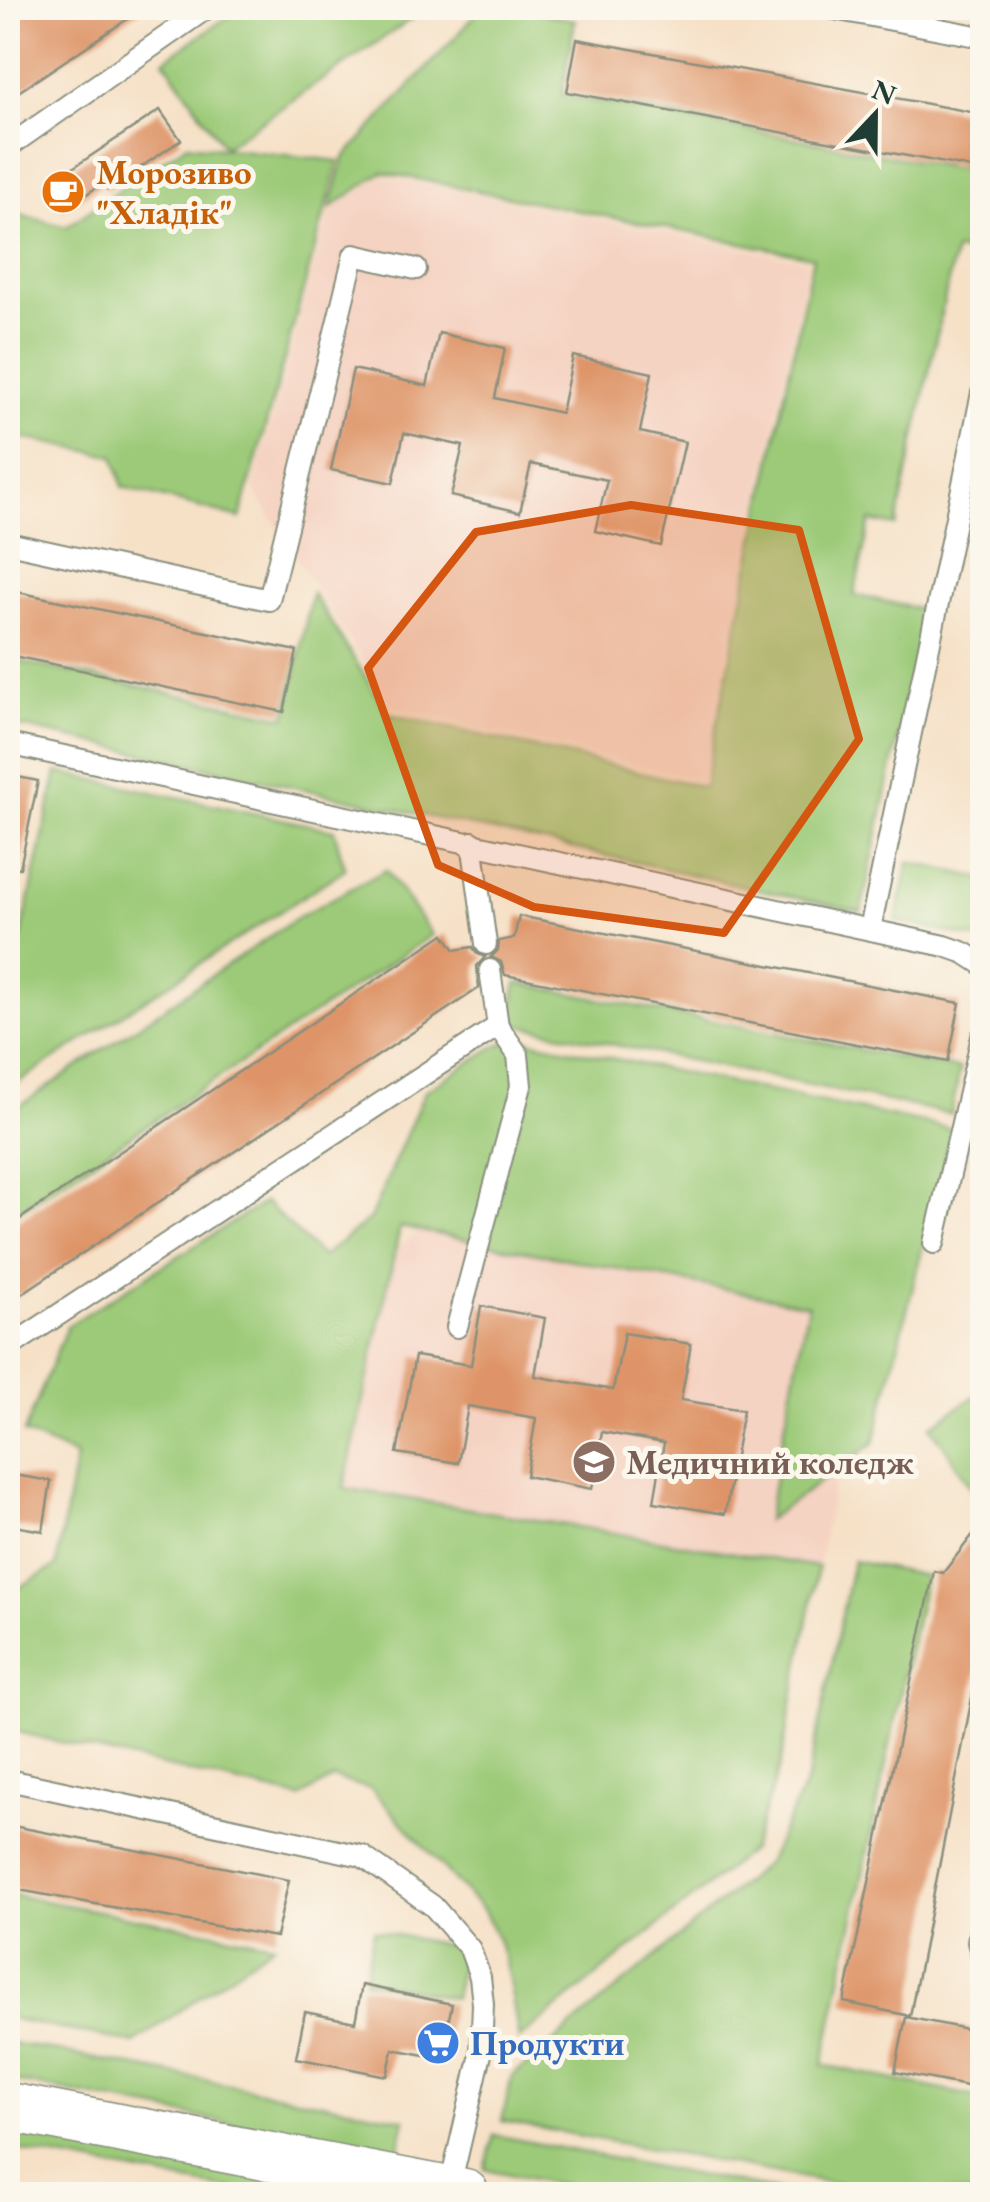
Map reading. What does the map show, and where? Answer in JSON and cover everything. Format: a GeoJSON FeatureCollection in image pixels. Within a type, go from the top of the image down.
{"type":"FeatureCollection","features":[{"type":"Feature","properties":{"kind":"street"},"geometry":{"type":"LineString","coordinates":[[8,2107],[457,2193]]}},
{"type":"Feature","properties":{"kind":"lane"},"geometry":{"type":"LineString","coordinates":[[8,147],[208,8]]}},
{"type":"Feature","properties":{"kind":"lane"},"geometry":{"type":"LineString","coordinates":[[829,8],[982,37]]}},
{"type":"Feature","properties":{"kind":"lane"},"geometry":{"type":"LineString","coordinates":[[8,543],[269,600],[354,255],[416,269]]}},
{"type":"Feature","properties":{"kind":"lane"},"geometry":{"type":"LineString","coordinates":[[870,929],[982,393]]}},
{"type":"Feature","properties":{"kind":"lane"},"geometry":{"type":"LineString","coordinates":[[8,744],[950,947],[982,964]]}},
{"type":"Feature","properties":{"kind":"lane"},"geometry":{"type":"LineString","coordinates":[[472,842],[486,944]]}},
{"type":"Feature","properties":{"kind":"lane"},"geometry":{"type":"LineString","coordinates":[[456,1327],[522,1086],[518,1056],[498,1026],[490,970]]}},
{"type":"Feature","properties":{"kind":"lane"},"geometry":{"type":"LineString","coordinates":[[8,1348],[498,1026]]}},
{"type":"Feature","properties":{"kind":"lane"},"geometry":{"type":"LineString","coordinates":[[934,1244],[982,1037]]}},
{"type":"Feature","properties":{"kind":"lane"},"geometry":{"type":"LineString","coordinates":[[8,1780],[362,1856],[433,1906],[474,1958],[483,2004],[481,2054],[457,2193]]}},
{"type":"Feature","properties":{"kind":"lane"},"geometry":{"type":"LineString","coordinates":[[982,1915],[978,1942],[982,1956]]}},
{"type":"Feature","properties":{"kind":"highlighted area"},"geometry":{"type":"Polygon","coordinates":[[[631,505],[799,530],[859,739],[724,933],[534,907],[438,865],[368,668],[476,532],[631,505]]]}},
{"type":"Feature","properties":{"kind":"shaded area"},"geometry":{"type":"Polygon","coordinates":[[[381,176],[808,261],[702,781],[391,707],[253,488],[329,212],[381,176]]]}},
{"type":"Feature","properties":{"kind":"shaded area","name":"Медичний коледж"},"geometry":{"type":"Polygon","coordinates":[[[516,1161],[882,1231],[780,1766],[305,1675],[395,1249],[516,1161]]]}},
{"type":"Feature","properties":{"kind":"green space"},"geometry":{"type":"Polygon","coordinates":[[[241,8],[427,8],[224,147],[164,60],[241,8]]]}},
{"type":"Feature","properties":{"kind":"green space"},"geometry":{"type":"Polygon","coordinates":[[[482,8],[518,8],[575,20],[562,95],[982,173],[982,255],[955,250],[896,526],[870,521],[854,595],[925,610],[861,912],[8,724],[8,659],[286,717],[312,593],[389,714],[704,787],[813,257],[382,172],[330,208],[344,158],[482,8]]]}},
{"type":"Feature","properties":{"kind":"green space"},"geometry":{"type":"Polygon","coordinates":[[[187,144],[339,161],[240,518],[123,487],[114,456],[8,435],[8,247],[14,213],[66,227],[187,144]]]}},
{"type":"Feature","properties":{"kind":"green space"},"geometry":{"type":"Polygon","coordinates":[[[57,772],[334,830],[345,869],[8,1089],[8,997],[57,772]]]}},
{"type":"Feature","properties":{"kind":"green space"},"geometry":{"type":"Polygon","coordinates":[[[909,862],[982,878],[982,940],[896,921],[909,862]]]}},
{"type":"Feature","properties":{"kind":"green space"},"geometry":{"type":"Polygon","coordinates":[[[386,870],[432,935],[8,1218],[8,1114],[300,916],[386,870]]]}},
{"type":"Feature","properties":{"kind":"green space"},"geometry":{"type":"Polygon","coordinates":[[[517,983],[960,1069],[951,1114],[509,1023],[517,983]]]}},
{"type":"Feature","properties":{"kind":"green space"},"geometry":{"type":"Polygon","coordinates":[[[515,1038],[952,1129],[874,1443],[767,1520],[808,1305],[400,1227],[344,1488],[818,1567],[780,1766],[751,1850],[519,2039],[508,1974],[485,1913],[371,1789],[333,1778],[300,1798],[8,1730],[8,1594],[56,1566],[76,1456],[24,1433],[67,1326],[265,1202],[322,1257],[370,1219],[425,1091],[515,1038]]]}},
{"type":"Feature","properties":{"kind":"green space"},"geometry":{"type":"Polygon","coordinates":[[[982,1391],[982,1488],[975,1493],[931,1426],[982,1391]]]}},
{"type":"Feature","properties":{"kind":"green space"},"geometry":{"type":"Polygon","coordinates":[[[853,1561],[925,1576],[823,2065],[982,2098],[982,2194],[891,2194],[502,2121],[512,2077],[767,1863],[808,1778],[853,1561]]]}},
{"type":"Feature","properties":{"kind":"green space"},"geometry":{"type":"Polygon","coordinates":[[[8,1894],[274,1944],[134,2043],[8,2018],[8,1894]]]}},
{"type":"Feature","properties":{"kind":"green space"},"geometry":{"type":"Polygon","coordinates":[[[374,1930],[464,1949],[454,1998],[364,1980],[374,1930]]]}},
{"type":"Feature","properties":{"kind":"green space"},"geometry":{"type":"Polygon","coordinates":[[[8,2042],[405,2119],[397,2156],[8,2080],[8,2042]]]}},
{"type":"Feature","properties":{"kind":"green space"},"geometry":{"type":"Polygon","coordinates":[[[8,2125],[370,2194],[251,2194],[8,2148],[8,2125]]]}},
{"type":"Feature","properties":{"kind":"green space"},"geometry":{"type":"Polygon","coordinates":[[[494,2135],[794,2194],[605,2194],[485,2169],[494,2135]]]}},
{"type":"Feature","properties":{"kind":"building"},"geometry":{"type":"Polygon","coordinates":[[[30,8],[144,8],[8,99],[8,23],[30,8]]]}},
{"type":"Feature","properties":{"kind":"building"},"geometry":{"type":"Polygon","coordinates":[[[577,39],[982,114],[982,170],[567,92],[577,39]]]}},
{"type":"Feature","properties":{"kind":"building"},"geometry":{"type":"Polygon","coordinates":[[[160,110],[181,140],[107,190],[103,183],[63,210],[47,185],[160,110]]]}},
{"type":"Feature","properties":{"kind":"building"},"geometry":{"type":"Polygon","coordinates":[[[439,333],[505,348],[495,398],[561,413],[573,356],[652,373],[640,432],[685,442],[661,546],[595,531],[607,480],[531,464],[520,512],[451,496],[463,446],[404,433],[393,483],[331,470],[353,369],[427,386],[439,333]]]}},
{"type":"Feature","properties":{"kind":"building"},"geometry":{"type":"Polygon","coordinates":[[[8,590],[297,651],[284,712],[8,655],[8,590]]]}},
{"type":"Feature","properties":{"kind":"building"},"geometry":{"type":"Polygon","coordinates":[[[8,775],[38,781],[20,868],[8,867],[8,775]]]}},
{"type":"Feature","properties":{"kind":"building"},"geometry":{"type":"Polygon","coordinates":[[[519,916],[960,1003],[948,1062],[505,975],[501,962],[491,957],[498,950],[499,941],[514,938],[519,916]]]}},
{"type":"Feature","properties":{"kind":"building"},"geometry":{"type":"Polygon","coordinates":[[[444,934],[455,950],[473,947],[485,957],[477,966],[479,988],[8,1303],[8,1227],[444,934]]]}},
{"type":"Feature","properties":{"kind":"building"},"geometry":{"type":"Polygon","coordinates":[[[481,1306],[545,1318],[535,1376],[613,1390],[624,1333],[691,1344],[681,1400],[743,1410],[725,1514],[654,1502],[664,1443],[602,1432],[592,1489],[526,1476],[536,1418],[468,1406],[458,1463],[397,1453],[415,1356],[471,1365],[481,1306]]]}},
{"type":"Feature","properties":{"kind":"building"},"geometry":{"type":"Polygon","coordinates":[[[8,1474],[51,1481],[43,1531],[8,1525],[8,1474]]]}},
{"type":"Feature","properties":{"kind":"building"},"geometry":{"type":"Polygon","coordinates":[[[982,1523],[982,1646],[910,2016],[844,2002],[934,1571],[943,1573],[982,1523]]]}},
{"type":"Feature","properties":{"kind":"building"},"geometry":{"type":"Polygon","coordinates":[[[8,1825],[289,1880],[276,1937],[8,1888],[8,1825]]]}},
{"type":"Feature","properties":{"kind":"building"},"geometry":{"type":"Polygon","coordinates":[[[362,1985],[452,2004],[441,2058],[393,2049],[387,2076],[296,2058],[305,2012],[355,2022],[362,1985]]]}},
{"type":"Feature","properties":{"kind":"building"},"geometry":{"type":"Polygon","coordinates":[[[906,2017],[982,2032],[982,2089],[895,2072],[906,2017]]]}},
{"type":"Feature","properties":{"kind":"place","name":"Морозиво \"Хладік\""},"geometry":{"type":"Point","coordinates":[63,192]}},
{"type":"Feature","properties":{"kind":"place","name":"Медичний коледж"},"geometry":{"type":"Point","coordinates":[594,1462]}},
{"type":"Feature","properties":{"kind":"place","name":"Продукти"},"geometry":{"type":"Point","coordinates":[438,2043]}}]}
